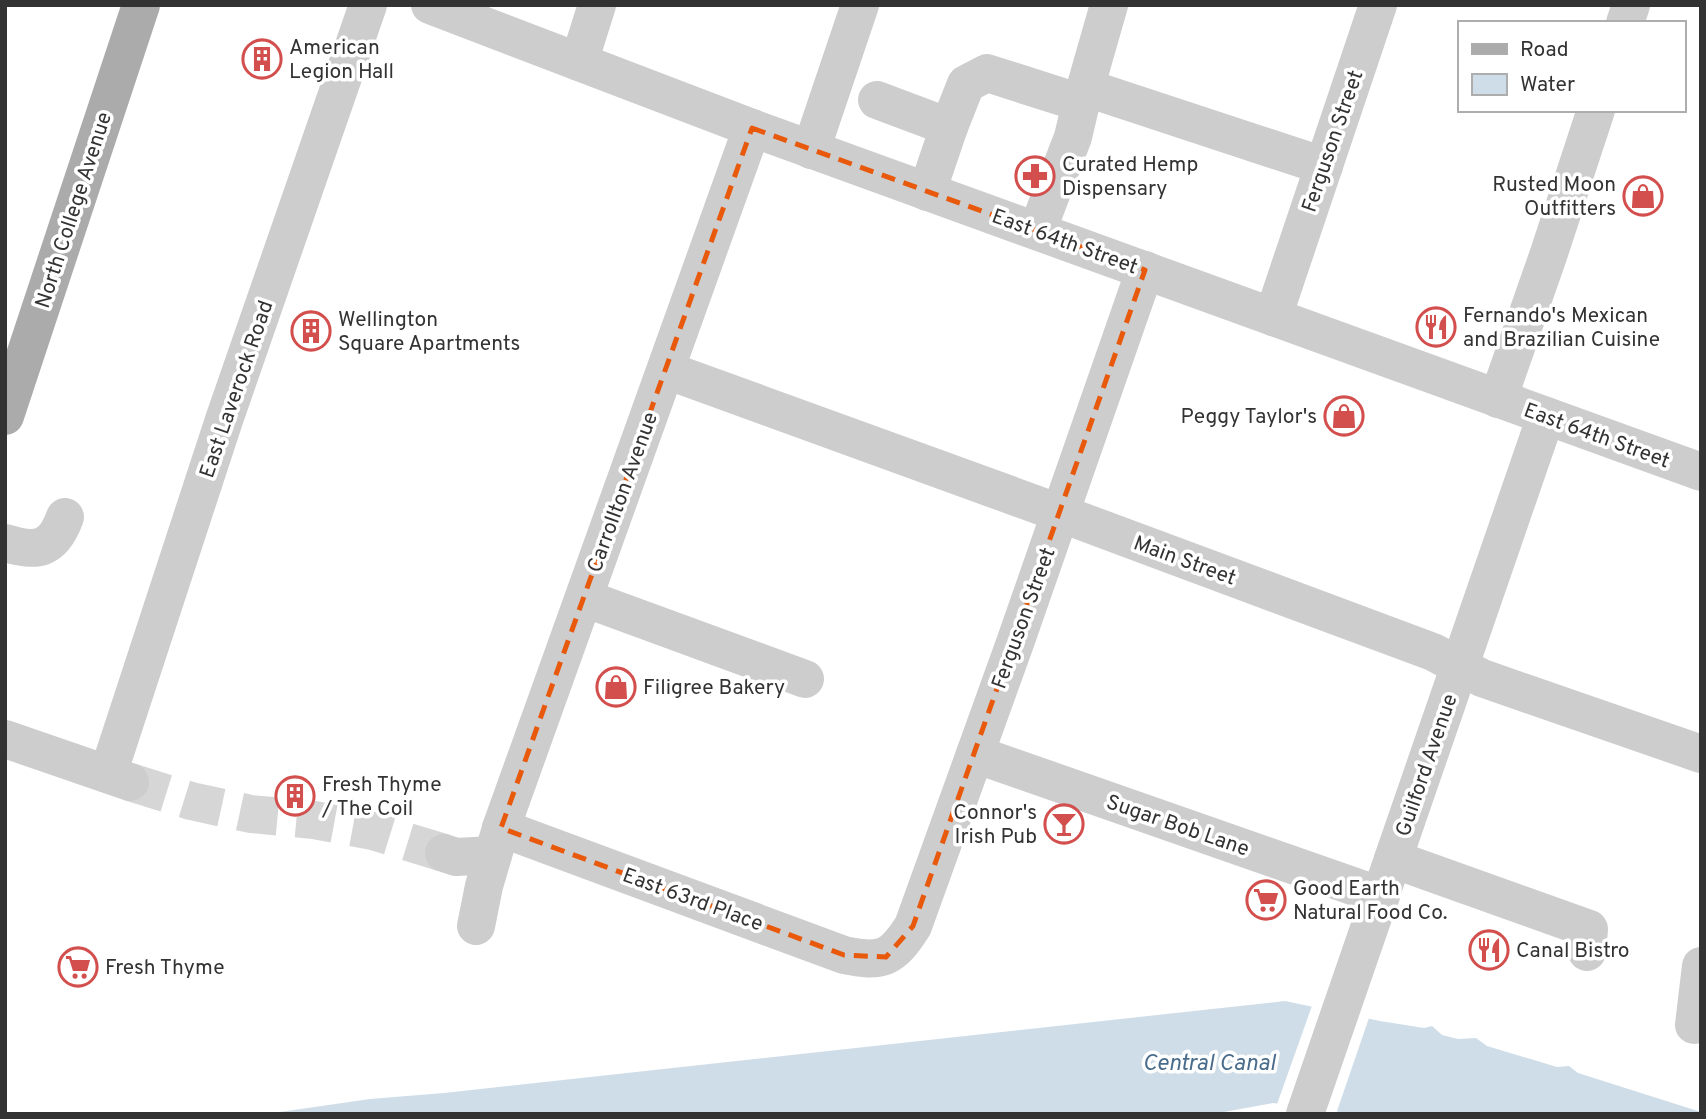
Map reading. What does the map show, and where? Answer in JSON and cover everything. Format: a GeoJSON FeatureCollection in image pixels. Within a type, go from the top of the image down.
{"type":"FeatureCollection","features":[{"type":"Feature","properties":{"kind":"main road","name":"North College Avenue"},"geometry":{"type":"LineString","coordinates":[[9,394],[141,5]]}},
{"type":"Feature","properties":{"kind":"street","name":"East Laverock Road"},"geometry":{"type":"LineString","coordinates":[[5,739],[119,778],[224,420],[368,5]]}},
{"type":"Feature","properties":{"kind":"street","name":"East 64th Street"},"geometry":{"type":"LineString","coordinates":[[430,5],[811,150],[1701,472]]}},
{"type":"Feature","properties":{"kind":"street"},"geometry":{"type":"LineString","coordinates":[[579,62],[597,5]]}},
{"type":"Feature","properties":{"kind":"street"},"geometry":{"type":"LineString","coordinates":[[811,150],[860,5]]}},
{"type":"Feature","properties":{"kind":"street"},"geometry":{"type":"LineString","coordinates":[[1037,231],[1073,137],[1109,5]]}},
{"type":"Feature","properties":{"kind":"street","name":"Ferguson Street"},"geometry":{"type":"LineString","coordinates":[[1273,317],[1378,5]]}},
{"type":"Feature","properties":{"kind":"street"},"geometry":{"type":"LineString","coordinates":[[927,192],[966,84],[987,73],[1084,95],[1324,166]]}},
{"type":"Feature","properties":{"kind":"street"},"geometry":{"type":"LineString","coordinates":[[877,100],[949,127]]}},
{"type":"Feature","properties":{"kind":"street"},"geometry":{"type":"LineString","coordinates":[[1498,398],[1595,112]]}},
{"type":"Feature","properties":{"kind":"street","name":"Carrollton Avenue"},"geometry":{"type":"LineString","coordinates":[[476,926],[497,842],[752,128]]}},
{"type":"Feature","properties":{"kind":"street","name":"Ferguson Street"},"geometry":{"type":"LineString","coordinates":[[886,957],[902,943],[913,926],[1145,270]]}},
{"type":"Feature","properties":{"kind":"street","name":"Main Street"},"geometry":{"type":"LineString","coordinates":[[666,370],[1433,652],[1482,678],[1701,754]]}},
{"type":"Feature","properties":{"kind":"street","name":"Guilford Avenue"},"geometry":{"type":"LineString","coordinates":[[1305,1114],[1546,416]]}},
{"type":"Feature","properties":{"kind":"street"},"geometry":{"type":"LineString","coordinates":[[5,543],[29,548],[41,547],[52,542],[60,532],[65,517]]}},
{"type":"Feature","properties":{"kind":"street"},"geometry":{"type":"LineString","coordinates":[[584,598],[805,679]]}},
{"type":"Feature","properties":{"kind":"street","name":"Sugar Bob Lane"},"geometry":{"type":"LineString","coordinates":[[975,754],[1381,896]]}},
{"type":"Feature","properties":{"kind":"street"},"geometry":{"type":"LineString","coordinates":[[444,853],[456,857],[497,842]]}},
{"type":"Feature","properties":{"kind":"street","name":"East 63rd Place"},"geometry":{"type":"LineString","coordinates":[[497,842],[844,955],[866,960],[886,957]]}},
{"type":"Feature","properties":{"kind":"street"},"geometry":{"type":"LineString","coordinates":[[1393,859],[1589,929],[1587,952]]}},
{"type":"Feature","properties":{"kind":"street"},"geometry":{"type":"LineString","coordinates":[[1694,1025],[1701,966]]}},
{"type":"Feature","properties":{"kind":"highlighted area"},"geometry":{"type":"Polygon","coordinates":[[[752,128],[1145,270],[913,926],[886,957],[844,955],[501,828],[752,128]]]}},
{"type":"Feature","properties":{"kind":"water","name":"Central Canal"},"geometry":{"type":"Polygon","coordinates":[[[1285,1001],[1380,1021],[1424,1028],[1432,1026],[1442,1035],[1458,1039],[1476,1038],[1487,1046],[1557,1067],[1569,1066],[1578,1073],[1701,1114],[1355,1114],[1273,1103],[1213,1114],[266,1114],[370,1099],[1285,1001]]]}},
{"type":"Feature","properties":{"kind":"pier"},"geometry":{"type":"Polygon","coordinates":[[[1313,1003],[1370,1015],[1336,1114],[1276,1107],[1313,1003]]]}},
{"type":"Feature","properties":{"kind":"tunnel"},"geometry":{"type":"LineString","coordinates":[[130,782],[191,801],[251,814],[314,820],[373,831],[444,853]]}},
{"type":"Feature","properties":{"kind":"place","name":"American Legion Hall"},"geometry":{"type":"Point","coordinates":[262,59]}},
{"type":"Feature","properties":{"kind":"place","name":"Curated Hemp Dispensary"},"geometry":{"type":"Point","coordinates":[1035,176]}},
{"type":"Feature","properties":{"kind":"place","name":"Rusted Moon Outfitters"},"geometry":{"type":"Point","coordinates":[1643,196]}},
{"type":"Feature","properties":{"kind":"place","name":"Fernando's Mexican and Brazilian Cuisine"},"geometry":{"type":"Point","coordinates":[1436,327]}},
{"type":"Feature","properties":{"kind":"place","name":"Wellington Square Apartments"},"geometry":{"type":"Point","coordinates":[311,331]}},
{"type":"Feature","properties":{"kind":"place","name":"Peggy Taylor's"},"geometry":{"type":"Point","coordinates":[1344,416]}},
{"type":"Feature","properties":{"kind":"place","name":"Filigree Bakery"},"geometry":{"type":"Point","coordinates":[616,687]}},
{"type":"Feature","properties":{"kind":"place","name":"Fresh Thyme / The Coil"},"geometry":{"type":"Point","coordinates":[295,796]}},
{"type":"Feature","properties":{"kind":"place","name":"Connor's Irish Pub"},"geometry":{"type":"Point","coordinates":[1064,824]}},
{"type":"Feature","properties":{"kind":"place","name":"Good Earth Natural Food Co."},"geometry":{"type":"Point","coordinates":[1266,900]}},
{"type":"Feature","properties":{"kind":"place","name":"Canal Bistro"},"geometry":{"type":"Point","coordinates":[1489,950]}},
{"type":"Feature","properties":{"kind":"place","name":"Fresh Thyme"},"geometry":{"type":"Point","coordinates":[78,967]}}]}
